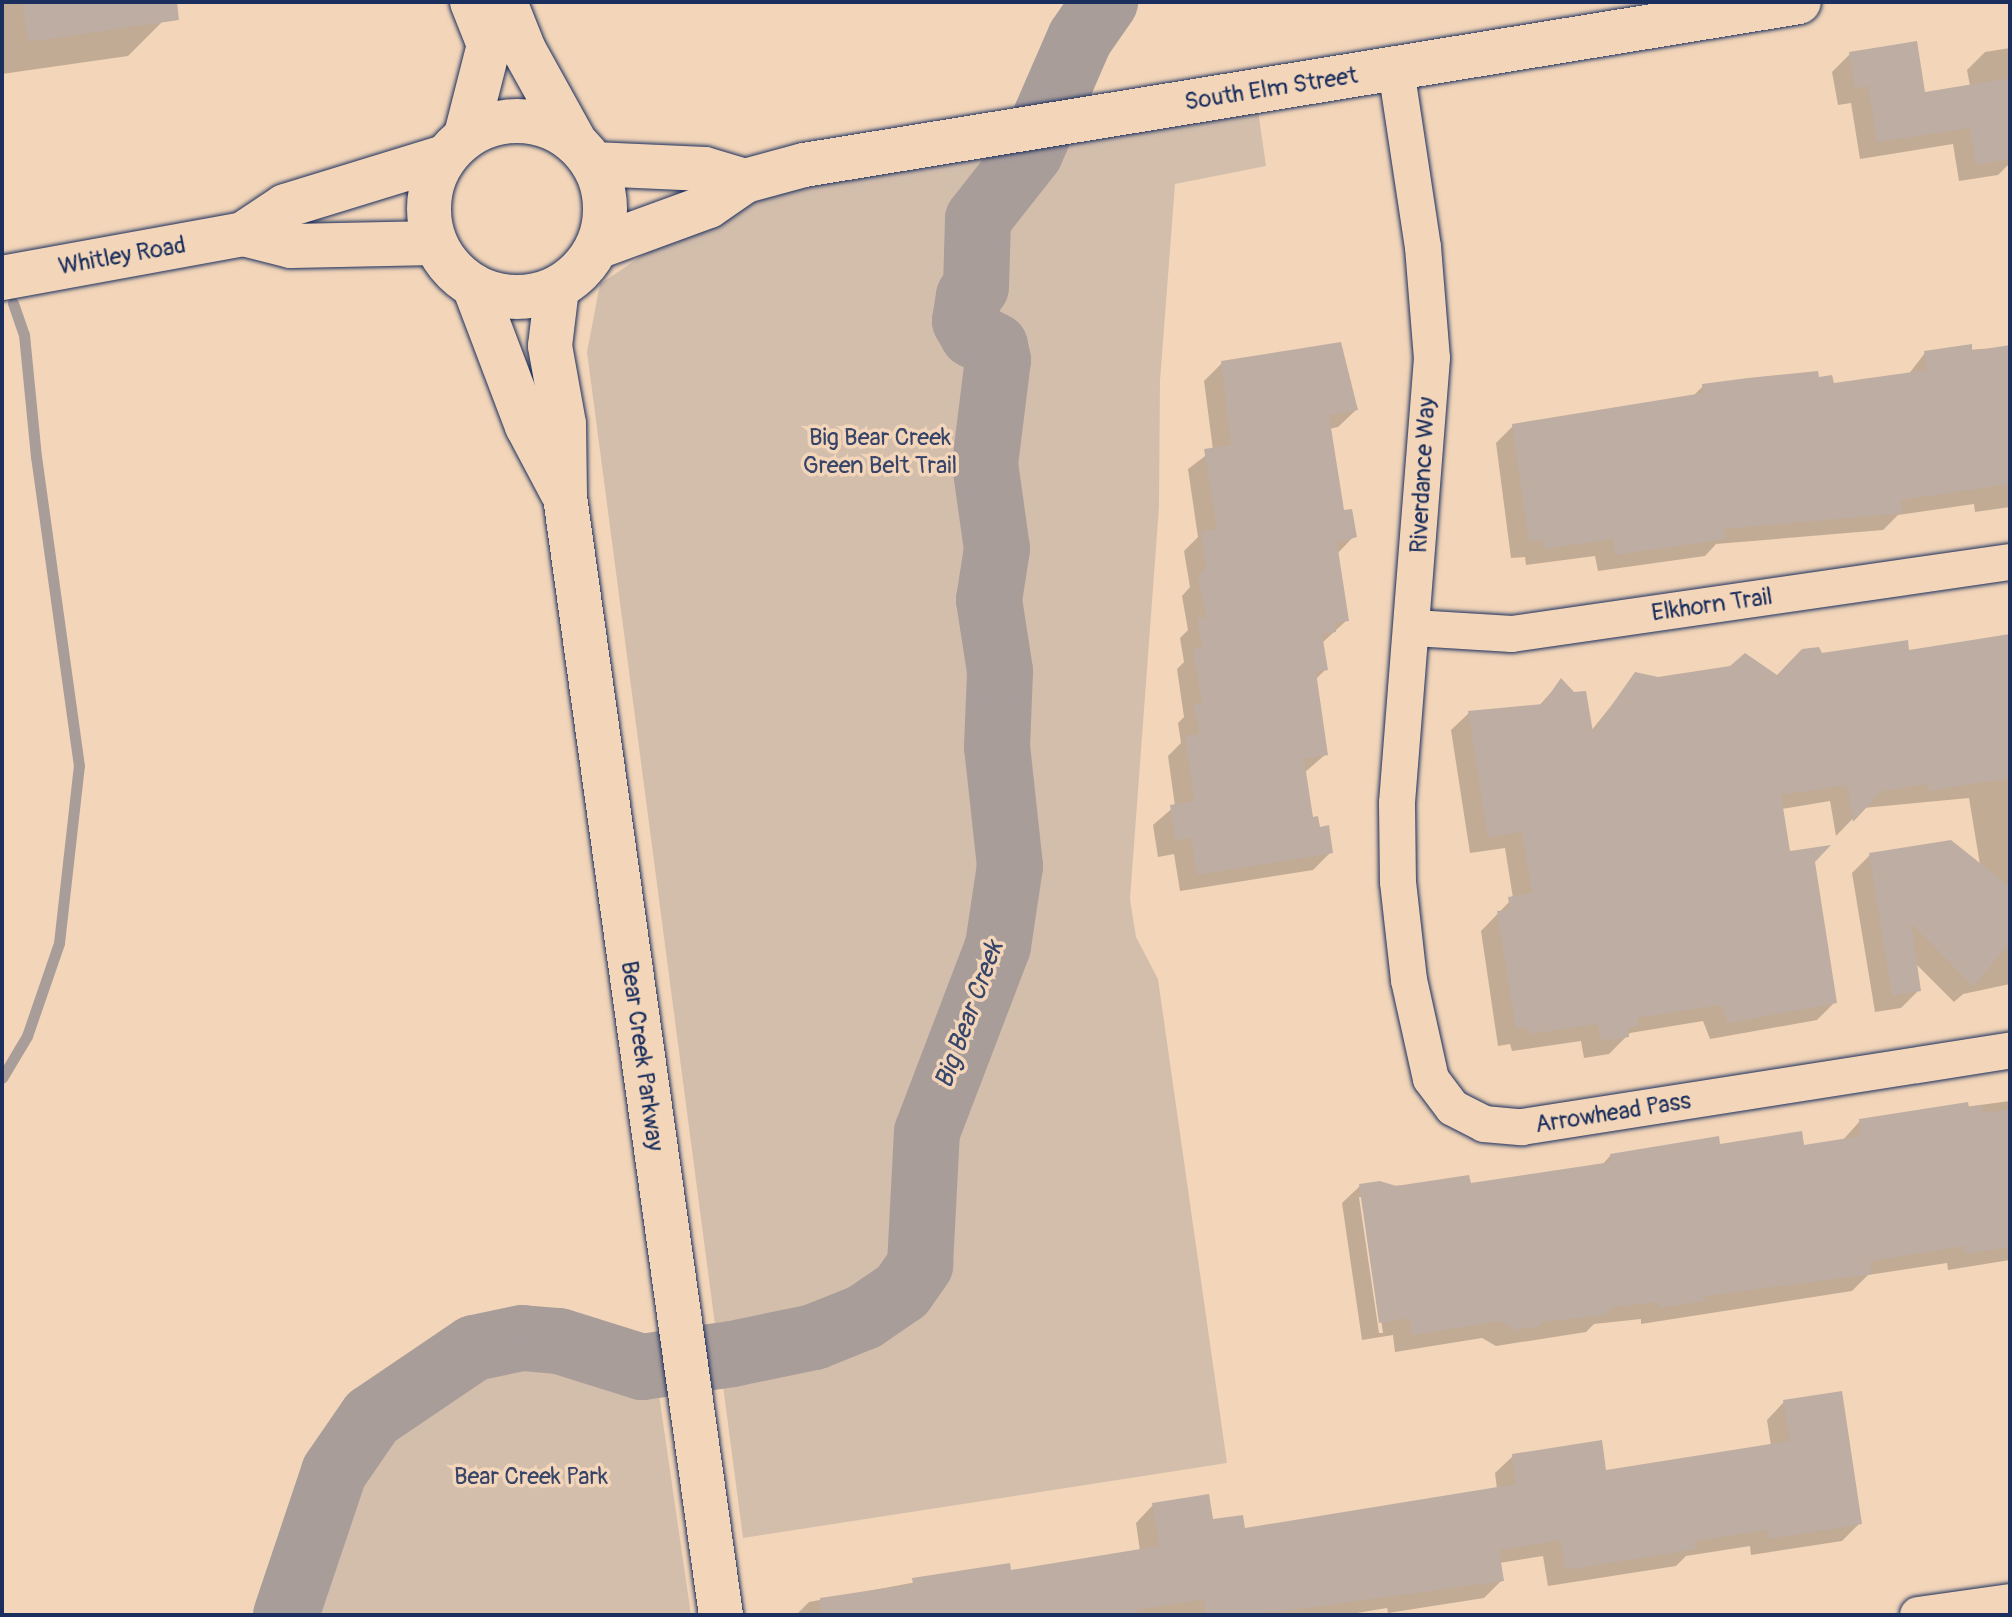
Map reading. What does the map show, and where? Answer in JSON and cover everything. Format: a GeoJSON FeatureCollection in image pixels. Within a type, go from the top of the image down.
{"type":"FeatureCollection","features":[{"type":"Feature","properties":{"kind":"street"},"geometry":{"type":"LineString","coordinates":[[472,2],[489,45],[455,146],[430,198],[435,243],[450,268],[474,286],[501,296],[530,296],[557,288],[580,271],[597,247],[605,219],[603,191],[524,50],[505,2]]}},
{"type":"Feature","properties":{"kind":"street","name":"South Elm Street"},"geometry":{"type":"LineString","coordinates":[[597,247],[709,206],[745,181],[958,137],[1104,116],[1799,2]]}},
{"type":"Feature","properties":{"kind":"street","name":"Riverdance Way"},"geometry":{"type":"LineString","coordinates":[[1396,69],[1423,247],[1432,358],[1414,628],[1397,803],[1398,882]]}},
{"type":"Feature","properties":{"kind":"street"},"geometry":{"type":"LineString","coordinates":[[455,146],[493,123],[523,120],[550,126],[584,153]]}},
{"type":"Feature","properties":{"kind":"street","name":"Whitley Road"},"geometry":{"type":"LineString","coordinates":[[2,278],[243,234],[285,206],[455,146]]}},
{"type":"Feature","properties":{"kind":"street","name":"South Elm Street"},"geometry":{"type":"LineString","coordinates":[[584,153],[705,169],[745,181]]}},
{"type":"Feature","properties":{"kind":"street","name":"Whitley Road"},"geometry":{"type":"LineString","coordinates":[[243,234],[291,246],[435,243]]}},
{"type":"Feature","properties":{"kind":"street","name":"Bear Creek Parkway"},"geometry":{"type":"LineString","coordinates":[[474,286],[527,426],[565,497]]}},
{"type":"Feature","properties":{"kind":"street","name":"Bear Creek Parkway"},"geometry":{"type":"LineString","coordinates":[[557,288],[550,346],[564,424],[565,497],[721,1615]]}},
{"type":"Feature","properties":{"kind":"street","name":"Elkhorn Trail"},"geometry":{"type":"LineString","coordinates":[[1414,628],[1512,634],[2010,562]]}},
{"type":"Feature","properties":{"kind":"street","name":"Arrowhead Pass"},"geometry":{"type":"LineString","coordinates":[[1398,882],[1409,980],[1431,1079],[1453,1108],[1484,1124],[1522,1127],[2010,1051]]}},
{"type":"Feature","properties":{"kind":"street"},"geometry":{"type":"LineString","coordinates":[[1918,1615],[2010,1602]]}},
{"type":"Feature","properties":{"kind":"green space","name":"Big Bear Creek Green Belt Trail"},"geometry":{"type":"Polygon","coordinates":[[[1257,103],[1266,166],[1175,184],[1160,381],[1159,507],[1130,899],[1136,937],[1158,979],[1227,1463],[743,1538],[587,352],[600,284],[667,239],[827,172],[1257,103]]]}},
{"type":"Feature","properties":{"kind":"green space","name":"Bear Creek Park"},"geometry":{"type":"Polygon","coordinates":[[[522,1338],[559,1341],[656,1374],[691,1615],[286,1615],[334,1472],[372,1417],[474,1348],[522,1338]]]}},
{"type":"Feature","properties":{"kind":"building"},"geometry":{"type":"Polygon","coordinates":[[[22,2],[177,2],[179,20],[28,42],[22,2]]]}},
{"type":"Feature","properties":{"kind":"building"},"geometry":{"type":"Polygon","coordinates":[[[1917,41],[1925,92],[2010,78],[2010,159],[1976,165],[1970,128],[1877,142],[1868,86],[1855,89],[1849,52],[1917,41]]]}},
{"type":"Feature","properties":{"kind":"building"},"geometry":{"type":"Polygon","coordinates":[[[1341,342],[1358,410],[1329,415],[1344,510],[1352,509],[1357,537],[1337,543],[1349,621],[1335,623],[1336,632],[1322,634],[1328,670],[1316,672],[1328,755],[1304,759],[1313,817],[1318,816],[1320,827],[1329,825],[1333,853],[1197,875],[1191,838],[1175,840],[1170,805],[1194,801],[1185,736],[1199,734],[1194,704],[1202,703],[1193,650],[1202,648],[1197,618],[1206,617],[1198,576],[1206,568],[1201,532],[1217,529],[1204,449],[1231,445],[1221,361],[1341,342]]]}},
{"type":"Feature","properties":{"kind":"building"},"geometry":{"type":"Polygon","coordinates":[[[1972,344],[1972,351],[2010,345],[2010,484],[1901,500],[1903,513],[1724,529],[1725,539],[1615,555],[1613,539],[1543,549],[1542,540],[1529,542],[1512,424],[1703,393],[1702,384],[1748,378],[1818,371],[1819,377],[1832,375],[1834,383],[1927,370],[1924,351],[1972,344]]]}},
{"type":"Feature","properties":{"kind":"building"},"geometry":{"type":"Polygon","coordinates":[[[2010,634],[2010,778],[1928,791],[1927,784],[1882,791],[1853,822],[1847,785],[1781,795],[1790,851],[1831,845],[1815,862],[1837,1003],[1728,1023],[1721,1005],[1637,1018],[1639,1026],[1628,1028],[1629,1037],[1601,1041],[1598,1024],[1529,1034],[1528,1027],[1516,1029],[1497,911],[1510,910],[1508,897],[1532,893],[1522,832],[1488,837],[1468,711],[1543,704],[1561,678],[1574,692],[1586,691],[1593,732],[1635,672],[1658,677],[1730,666],[1745,653],[1777,675],[1802,649],[1819,647],[1822,653],[1908,640],[1909,650],[2010,634]]]}},
{"type":"Feature","properties":{"kind":"building"},"geometry":{"type":"Polygon","coordinates":[[[1951,840],[2010,887],[2010,943],[1973,986],[1911,923],[1921,991],[1892,996],[1869,853],[1951,840]]]}},
{"type":"Feature","properties":{"kind":"building"},"geometry":{"type":"Polygon","coordinates":[[[1968,1102],[1969,1107],[1981,1105],[1983,1113],[2010,1109],[2010,1247],[1965,1254],[1964,1246],[1870,1261],[1872,1274],[1705,1296],[1706,1301],[1659,1308],[1658,1302],[1612,1307],[1605,1315],[1540,1322],[1540,1326],[1515,1330],[1501,1321],[1412,1335],[1410,1318],[1379,1323],[1359,1184],[1380,1181],[1396,1186],[1469,1175],[1471,1183],[1611,1162],[1610,1154],[1719,1136],[1720,1144],[1802,1131],[1804,1145],[1861,1136],[1859,1119],[1968,1102]]]}},
{"type":"Feature","properties":{"kind":"building"},"geometry":{"type":"Polygon","coordinates":[[[1842,1391],[1862,1524],[1768,1539],[1767,1530],[1694,1541],[1696,1549],[1565,1570],[1561,1540],[1499,1550],[1504,1581],[1254,1615],[1206,1615],[1204,1599],[1136,1610],[1137,1615],[821,1615],[820,1598],[913,1584],[912,1578],[1010,1563],[1011,1570],[1159,1546],[1152,1503],[1209,1494],[1213,1519],[1243,1515],[1245,1528],[1516,1484],[1512,1454],[1602,1440],[1606,1470],[1790,1441],[1783,1400],[1842,1391]]]}},
{"type":"Feature","properties":{"kind":"waterway","name":"Big Bear Creek"},"geometry":{"type":"LineString","coordinates":[[286,1615],[334,1472],[372,1417],[474,1348],[522,1338],[559,1341],[642,1367],[732,1354],[814,1337],[864,1317],[902,1291],[920,1265],[927,1132],[998,946],[1010,866],[997,747],[1000,671],[989,600],[997,549],[985,464],[998,360],[995,346],[973,335],[965,321],[969,296],[976,287],[978,219],[1030,153],[1080,38],[1105,2]]}},
{"type":"Feature","properties":{"kind":"waterway"},"geometry":{"type":"LineString","coordinates":[[2,1078],[27,1036],[59,943],[79,766],[36,457],[24,335],[13,303]]}}]}
